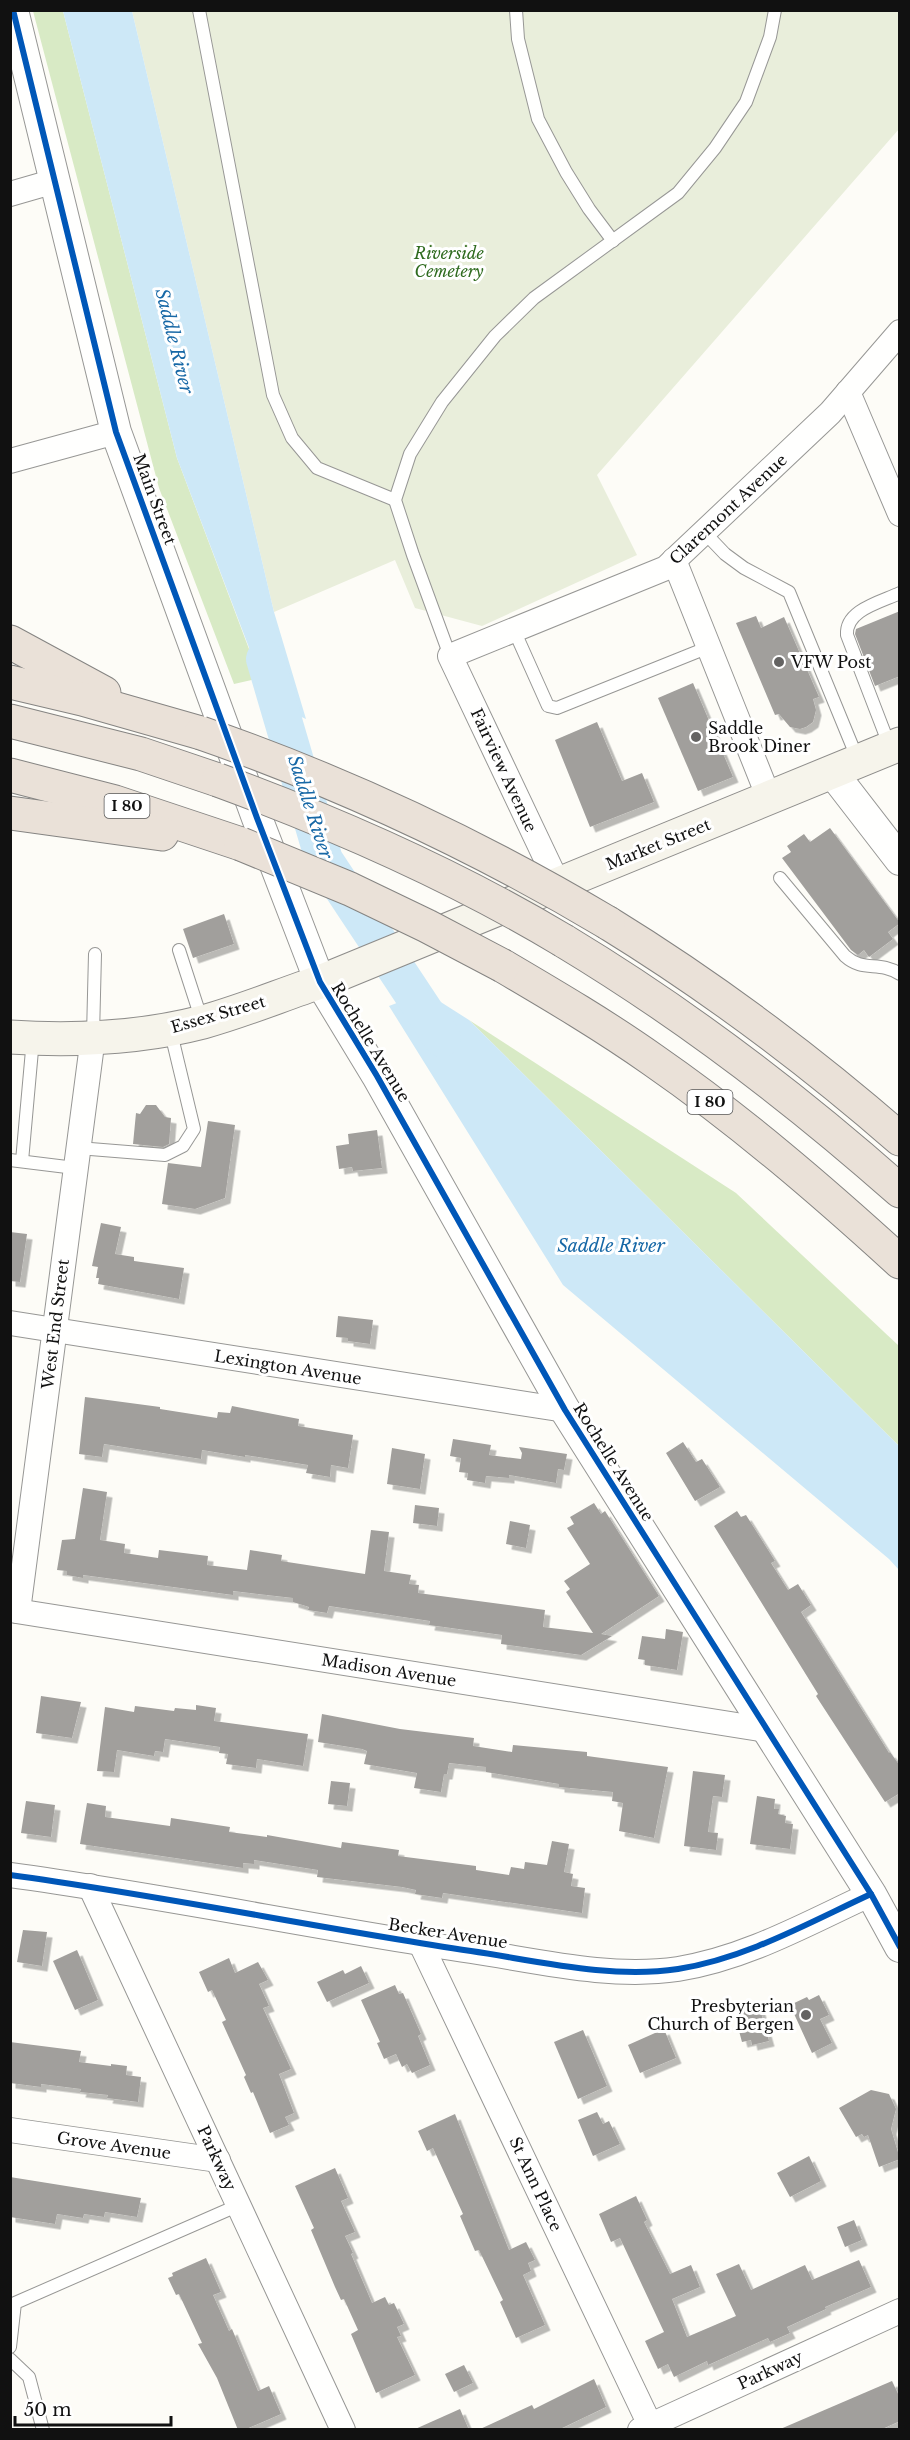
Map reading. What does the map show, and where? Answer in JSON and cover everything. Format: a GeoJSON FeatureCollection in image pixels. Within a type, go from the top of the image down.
{"type":"FeatureCollection","features":[{"type":"Feature","properties":{"kind":"highway"},"geometry":{"type":"LineString","coordinates":[[10,642],[156,720]]}},
{"type":"Feature","properties":{"kind":"highway"},"geometry":{"type":"LineString","coordinates":[[10,682],[201,733],[318,776],[422,822],[492,857],[608,923],[742,1011],[842,1089],[900,1139]]}},
{"type":"Feature","properties":{"kind":"highway"},"geometry":{"type":"LineString","coordinates":[[10,721],[141,754],[283,804],[414,860],[492,899],[634,983],[756,1070],[900,1191]]}},
{"type":"Feature","properties":{"kind":"highway","name":"I 80"},"geometry":{"type":"LineString","coordinates":[[10,775],[115,802],[241,844],[350,888],[503,966],[590,1018],[653,1060],[743,1126],[831,1199],[900,1262]]}},
{"type":"Feature","properties":{"kind":"highway"},"geometry":{"type":"LineString","coordinates":[[10,813],[241,844]]}},
{"type":"Feature","properties":{"kind":"main road","name":"Market Street"},"geometry":{"type":"LineString","coordinates":[[416,942],[895,746]]}},
{"type":"Feature","properties":{"kind":"main road","name":"Essex Street"},"geometry":{"type":"LineString","coordinates":[[22,1037],[93,1037],[170,1029],[202,1022],[334,976],[416,942]]}},
{"type":"Feature","properties":{"kind":"street","name":"Main Street"},"geometry":{"type":"LineString","coordinates":[[13,10],[116,432],[257,818],[334,976]]}},
{"type":"Feature","properties":{"kind":"street"},"geometry":{"type":"LineString","coordinates":[[10,194],[55,182]]}},
{"type":"Feature","properties":{"kind":"street","name":"Claremont Avenue"},"geometry":{"type":"LineString","coordinates":[[450,656],[666,568],[830,413],[900,332]]}},
{"type":"Feature","properties":{"kind":"street"},"geometry":{"type":"LineString","coordinates":[[848,392],[900,514]]}},
{"type":"Feature","properties":{"kind":"street"},"geometry":{"type":"LineString","coordinates":[[10,461],[116,432]]}},
{"type":"Feature","properties":{"kind":"street"},"geometry":{"type":"LineString","coordinates":[[674,560],[769,798]]}},
{"type":"Feature","properties":{"kind":"street","name":"Fairview Avenue"},"geometry":{"type":"LineString","coordinates":[[450,656],[558,885]]}},
{"type":"Feature","properties":{"kind":"street"},"geometry":{"type":"LineString","coordinates":[[845,766],[900,860]]}},
{"type":"Feature","properties":{"kind":"street","name":"Rochelle Avenue"},"geometry":{"type":"LineString","coordinates":[[334,976],[377,1076],[565,1410],[871,1894],[900,1947]]}},
{"type":"Feature","properties":{"kind":"street","name":"West End Street"},"geometry":{"type":"LineString","coordinates":[[14,1610],[55,1330],[93,1037]]}},
{"type":"Feature","properties":{"kind":"street","name":"Lexington Avenue"},"geometry":{"type":"LineString","coordinates":[[10,1323],[565,1410]]}},
{"type":"Feature","properties":{"kind":"street","name":"Madison Avenue"},"geometry":{"type":"LineString","coordinates":[[14,1610],[767,1730]]}},
{"type":"Feature","properties":{"kind":"street","name":"Becker Avenue"},"geometry":{"type":"LineString","coordinates":[[10,1875],[90,1886],[421,1944],[602,1971],[637,1972],[677,1969],[722,1960],[754,1949],[871,1894]]}},
{"type":"Feature","properties":{"kind":"street","name":"Parkway"},"geometry":{"type":"LineString","coordinates":[[90,1886],[343,2430]]}},
{"type":"Feature","properties":{"kind":"street","name":"St Ann Place"},"geometry":{"type":"LineString","coordinates":[[421,1944],[645,2427]]}},
{"type":"Feature","properties":{"kind":"street","name":"Grove Avenue"},"geometry":{"type":"LineString","coordinates":[[10,2130],[218,2160]]}},
{"type":"Feature","properties":{"kind":"street","name":"Parkway"},"geometry":{"type":"LineString","coordinates":[[645,2427],[900,2311]]}},
{"type":"Feature","properties":{"kind":"lane"},"geometry":{"type":"LineString","coordinates":[[198,10],[273,395],[292,438],[317,468],[395,500]]}},
{"type":"Feature","properties":{"kind":"lane"},"geometry":{"type":"LineString","coordinates":[[516,10],[518,39],[538,119],[578,191],[613,241]]}},
{"type":"Feature","properties":{"kind":"lane"},"geometry":{"type":"LineString","coordinates":[[450,656],[395,500],[410,454],[442,402],[495,336],[534,298],[678,193],[716,148],[746,102],[770,37],[775,10]]}},
{"type":"Feature","properties":{"kind":"lane"},"geometry":{"type":"LineString","coordinates":[[704,532],[731,559],[789,592],[845,766]]}},
{"type":"Feature","properties":{"kind":"lane"},"geometry":{"type":"LineString","coordinates":[[895,746],[847,635],[846,626],[852,616],[900,593]]}},
{"type":"Feature","properties":{"kind":"lane"},"geometry":{"type":"LineString","coordinates":[[514,630],[548,706],[557,708],[709,647]]}},
{"type":"Feature","properties":{"kind":"lane"},"geometry":{"type":"LineString","coordinates":[[780,878],[855,965],[885,967],[900,974]]}},
{"type":"Feature","properties":{"kind":"lane"},"geometry":{"type":"LineString","coordinates":[[180,950],[202,1022]]}},
{"type":"Feature","properties":{"kind":"lane"},"geometry":{"type":"LineString","coordinates":[[93,1037],[95,954]]}},
{"type":"Feature","properties":{"kind":"lane"},"geometry":{"type":"LineString","coordinates":[[22,1037],[16,1160],[165,1155],[183,1146],[194,1129],[170,1029]]}},
{"type":"Feature","properties":{"kind":"lane"},"geometry":{"type":"LineString","coordinates":[[10,2347],[13,2302],[239,2205]]}},
{"type":"Feature","properties":{"kind":"lane"},"geometry":{"type":"LineString","coordinates":[[10,2359],[29,2377],[43,2430]]}},
{"type":"Feature","properties":{"kind":"green space"},"geometry":{"type":"Polygon","coordinates":[[[33,11],[63,11],[177,458],[260,678],[234,684],[159,488],[33,11]]]}},
{"type":"Feature","properties":{"kind":"green space","name":"Riverside Cemetery"},"geometry":{"type":"Polygon","coordinates":[[[132,11],[899,11],[899,129],[597,475],[637,555],[482,626],[415,608],[395,560],[274,612],[132,11]]]}},
{"type":"Feature","properties":{"kind":"green space"},"geometry":{"type":"Polygon","coordinates":[[[469,1020],[736,1193],[899,1346],[899,1446],[469,1020]]]}},
{"type":"Feature","properties":{"kind":"water","name":"Saddle River"},"geometry":{"type":"Polygon","coordinates":[[[63,11],[132,11],[274,612],[306,719],[270,703],[177,458],[63,11]]]}},
{"type":"Feature","properties":{"kind":"water","name":"Saddle River"},"geometry":{"type":"Polygon","coordinates":[[[425,992],[469,1020],[899,1446],[899,1570],[889,1559],[563,1285],[389,1006],[425,992]]]}},
{"type":"Feature","properties":{"kind":"building"},"geometry":{"type":"Polygon","coordinates":[[[900,611],[900,676],[875,686],[855,634],[856,629],[900,611]]]}},
{"type":"Feature","properties":{"kind":"building","name":"VFW Post"},"geometry":{"type":"Polygon","coordinates":[[[756,616],[761,628],[784,617],[819,697],[813,699],[816,710],[813,722],[806,727],[800,729],[790,727],[779,714],[775,715],[736,623],[756,616]]]}},
{"type":"Feature","properties":{"kind":"building","name":"Saddle Brook Diner"},"geometry":{"type":"Polygon","coordinates":[[[693,683],[733,777],[698,791],[658,698],[693,683]]]}},
{"type":"Feature","properties":{"kind":"building"},"geometry":{"type":"Polygon","coordinates":[[[597,722],[622,781],[642,773],[654,802],[590,827],[555,740],[597,722]]]}},
{"type":"Feature","properties":{"kind":"building"},"geometry":{"type":"Polygon","coordinates":[[[830,828],[900,923],[888,932],[893,939],[869,957],[864,950],[858,955],[851,950],[782,858],[791,852],[787,846],[804,834],[810,842],[830,828]]]}},
{"type":"Feature","properties":{"kind":"building"},"geometry":{"type":"Polygon","coordinates":[[[224,914],[234,944],[193,958],[183,929],[224,914]]]}},
{"type":"Feature","properties":{"kind":"building"},"geometry":{"type":"Polygon","coordinates":[[[146,1105],[156,1105],[165,1117],[171,1118],[169,1144],[163,1147],[133,1144],[136,1113],[140,1114],[146,1105]]]}},
{"type":"Feature","properties":{"kind":"building"},"geometry":{"type":"Polygon","coordinates":[[[208,1121],[235,1125],[225,1198],[195,1209],[162,1204],[168,1163],[201,1167],[208,1121]]]}},
{"type":"Feature","properties":{"kind":"building"},"geometry":{"type":"Polygon","coordinates":[[[377,1130],[382,1168],[353,1171],[352,1167],[339,1169],[336,1146],[349,1144],[348,1134],[377,1130]]]}},
{"type":"Feature","properties":{"kind":"building"},"geometry":{"type":"Polygon","coordinates":[[[101,1223],[121,1227],[115,1254],[134,1257],[134,1261],[184,1268],[179,1299],[98,1284],[99,1278],[96,1278],[98,1267],[92,1266],[101,1223]]]}},
{"type":"Feature","properties":{"kind":"building"},"geometry":{"type":"Polygon","coordinates":[[[10,1232],[27,1234],[20,1282],[10,1281],[10,1232]]]}},
{"type":"Feature","properties":{"kind":"building"},"geometry":{"type":"Polygon","coordinates":[[[338,1316],[373,1320],[370,1344],[336,1337],[338,1316]]]}},
{"type":"Feature","properties":{"kind":"building"},"geometry":{"type":"Polygon","coordinates":[[[85,1397],[160,1407],[160,1409],[217,1418],[218,1412],[230,1413],[232,1406],[299,1419],[298,1426],[353,1435],[348,1468],[331,1465],[330,1477],[306,1473],[308,1465],[245,1455],[245,1457],[202,1450],[201,1459],[104,1444],[102,1457],[79,1454],[85,1397]]]}},
{"type":"Feature","properties":{"kind":"building"},"geometry":{"type":"Polygon","coordinates":[[[453,1439],[491,1445],[489,1455],[521,1459],[522,1453],[519,1447],[567,1454],[564,1470],[558,1469],[556,1483],[509,1475],[509,1478],[486,1476],[485,1483],[467,1480],[468,1473],[459,1472],[461,1458],[450,1456],[453,1439]]]}},
{"type":"Feature","properties":{"kind":"building"},"geometry":{"type":"Polygon","coordinates":[[[683,1442],[696,1462],[702,1459],[720,1487],[695,1501],[666,1453],[683,1442]]]}},
{"type":"Feature","properties":{"kind":"building"},"geometry":{"type":"Polygon","coordinates":[[[392,1448],[425,1454],[420,1489],[387,1484],[392,1448]]]}},
{"type":"Feature","properties":{"kind":"building"},"geometry":{"type":"Polygon","coordinates":[[[83,1488],[107,1492],[100,1540],[125,1544],[124,1553],[158,1558],[159,1550],[208,1556],[207,1565],[247,1570],[250,1550],[282,1555],[281,1561],[365,1574],[371,1530],[389,1532],[384,1571],[411,1575],[409,1584],[419,1585],[418,1593],[545,1610],[543,1627],[593,1633],[566,1592],[570,1589],[564,1581],[590,1564],[567,1528],[574,1524],[570,1517],[594,1503],[601,1514],[605,1511],[659,1596],[601,1634],[612,1636],[581,1655],[501,1644],[502,1635],[429,1625],[430,1621],[329,1606],[327,1613],[308,1610],[309,1607],[293,1602],[293,1598],[233,1591],[233,1595],[83,1575],[83,1578],[67,1575],[67,1571],[57,1570],[62,1540],[75,1539],[83,1488]]]}},
{"type":"Feature","properties":{"kind":"building"},"geometry":{"type":"Polygon","coordinates":[[[415,1505],[439,1508],[437,1526],[413,1523],[415,1505]]]}},
{"type":"Feature","properties":{"kind":"building"},"geometry":{"type":"Polygon","coordinates":[[[737,1511],[741,1517],[746,1515],[775,1561],[771,1563],[788,1590],[798,1584],[811,1605],[801,1612],[889,1753],[900,1766],[900,1793],[885,1802],[816,1696],[818,1694],[714,1526],[737,1511]]]}},
{"type":"Feature","properties":{"kind":"building"},"geometry":{"type":"Polygon","coordinates":[[[510,1521],[530,1525],[526,1548],[506,1544],[510,1521]]]}},
{"type":"Feature","properties":{"kind":"building"},"geometry":{"type":"Polygon","coordinates":[[[666,1629],[683,1632],[677,1670],[645,1665],[645,1660],[638,1659],[642,1636],[665,1639],[666,1629]]]}},
{"type":"Feature","properties":{"kind":"building"},"geometry":{"type":"Polygon","coordinates":[[[41,1696],[81,1702],[72,1738],[36,1733],[41,1696]]]}},
{"type":"Feature","properties":{"kind":"building"},"geometry":{"type":"Polygon","coordinates":[[[196,1705],[216,1708],[214,1721],[308,1734],[303,1766],[257,1759],[256,1768],[226,1764],[228,1754],[219,1753],[220,1747],[165,1739],[163,1752],[155,1751],[154,1756],[117,1750],[114,1772],[97,1771],[105,1707],[134,1712],[135,1706],[174,1711],[175,1708],[196,1710],[196,1705]]]}},
{"type":"Feature","properties":{"kind":"building"},"geometry":{"type":"Polygon","coordinates":[[[322,1714],[400,1729],[474,1738],[473,1746],[512,1752],[513,1745],[587,1752],[587,1756],[668,1767],[654,1838],[619,1831],[623,1803],[612,1801],[613,1792],[559,1787],[559,1784],[486,1772],[486,1767],[449,1763],[447,1774],[444,1774],[441,1792],[414,1788],[417,1773],[364,1764],[367,1751],[318,1742],[322,1714]]]}},
{"type":"Feature","properties":{"kind":"building"},"geometry":{"type":"Polygon","coordinates":[[[693,1771],[725,1775],[722,1797],[713,1796],[708,1832],[718,1833],[716,1850],[684,1846],[693,1771]]]}},
{"type":"Feature","properties":{"kind":"building"},"geometry":{"type":"Polygon","coordinates":[[[331,1781],[350,1783],[347,1806],[328,1804],[331,1781]]]}},
{"type":"Feature","properties":{"kind":"building"},"geometry":{"type":"Polygon","coordinates":[[[757,1796],[775,1799],[774,1809],[779,1809],[778,1814],[786,1816],[785,1823],[793,1824],[790,1849],[750,1844],[757,1796]]]}},
{"type":"Feature","properties":{"kind":"building"},"geometry":{"type":"Polygon","coordinates":[[[26,1801],[55,1805],[51,1837],[21,1833],[26,1801]]]}},
{"type":"Feature","properties":{"kind":"building"},"geometry":{"type":"Polygon","coordinates":[[[87,1803],[106,1806],[105,1817],[170,1826],[171,1818],[230,1827],[229,1832],[267,1837],[267,1835],[341,1848],[342,1842],[399,1850],[398,1856],[476,1866],[476,1870],[509,1875],[511,1867],[524,1869],[525,1862],[547,1865],[552,1841],[569,1844],[564,1872],[573,1874],[571,1886],[585,1888],[582,1913],[443,1893],[442,1898],[415,1894],[416,1890],[402,1887],[317,1877],[318,1870],[254,1860],[254,1864],[243,1863],[243,1868],[80,1844],[87,1803]]]}},
{"type":"Feature","properties":{"kind":"building"},"geometry":{"type":"Polygon","coordinates":[[[23,1930],[47,1932],[42,1966],[17,1962],[23,1930]]]}},
{"type":"Feature","properties":{"kind":"building"},"geometry":{"type":"Polygon","coordinates":[[[77,1950],[98,2000],[75,2010],[53,1961],[77,1950]]]}},
{"type":"Feature","properties":{"kind":"building"},"geometry":{"type":"Polygon","coordinates":[[[229,1958],[235,1973],[258,1962],[268,1980],[259,1984],[269,2006],[263,2008],[291,2069],[279,2074],[294,2113],[285,2117],[289,2125],[270,2133],[222,2022],[226,2020],[212,1990],[208,1992],[199,1972],[229,1958]]]}},
{"type":"Feature","properties":{"kind":"building"},"geometry":{"type":"Polygon","coordinates":[[[361,1966],[369,1983],[327,2002],[317,1982],[343,1970],[345,1974],[361,1966]]]}},
{"type":"Feature","properties":{"kind":"building"},"geometry":{"type":"Polygon","coordinates":[[[395,1985],[399,1994],[403,1993],[421,2034],[418,2036],[430,2065],[412,2073],[407,2064],[402,2067],[396,2054],[384,2059],[377,2043],[380,2042],[361,2000],[395,1985]]]}},
{"type":"Feature","properties":{"kind":"building"},"geometry":{"type":"Polygon","coordinates":[[[819,1995],[829,2015],[820,2019],[832,2043],[812,2053],[790,2005],[807,1997],[809,2000],[819,1995]]]}},
{"type":"Feature","properties":{"kind":"building"},"geometry":{"type":"Polygon","coordinates":[[[758,2002],[769,2041],[752,2045],[751,2040],[742,2042],[733,2009],[758,2002]]]}},
{"type":"Feature","properties":{"kind":"building"},"geometry":{"type":"Polygon","coordinates":[[[664,2029],[676,2058],[640,2073],[628,2045],[664,2029]]]}},
{"type":"Feature","properties":{"kind":"building"},"geometry":{"type":"Polygon","coordinates":[[[583,2030],[607,2086],[578,2099],[554,2042],[583,2030]]]}},
{"type":"Feature","properties":{"kind":"building"},"geometry":{"type":"Polygon","coordinates":[[[10,2042],[81,2051],[79,2062],[127,2066],[126,2075],[141,2077],[138,2102],[107,2098],[108,2095],[80,2092],[81,2089],[10,2083],[10,2042]]]}},
{"type":"Feature","properties":{"kind":"building"},"geometry":{"type":"Polygon","coordinates":[[[871,2090],[889,2094],[896,2109],[891,2129],[900,2159],[879,2167],[868,2135],[864,2137],[862,2134],[856,2137],[839,2108],[871,2090]]]}},
{"type":"Feature","properties":{"kind":"building"},"geometry":{"type":"Polygon","coordinates":[[[597,2112],[603,2124],[609,2121],[620,2144],[593,2156],[578,2120],[597,2112]]]}},
{"type":"Feature","properties":{"kind":"building"},"geometry":{"type":"Polygon","coordinates":[[[455,2114],[509,2250],[526,2242],[535,2260],[528,2263],[531,2271],[523,2275],[545,2325],[516,2338],[500,2302],[503,2300],[479,2250],[475,2251],[460,2216],[463,2214],[433,2148],[427,2151],[418,2131],[455,2114]]]}},
{"type":"Feature","properties":{"kind":"building"},"geometry":{"type":"Polygon","coordinates":[[[809,2156],[821,2181],[790,2197],[777,2173],[809,2156]]]}},
{"type":"Feature","properties":{"kind":"building"},"geometry":{"type":"Polygon","coordinates":[[[335,2168],[348,2198],[341,2201],[355,2232],[345,2236],[353,2253],[351,2254],[372,2303],[385,2297],[389,2305],[394,2303],[404,2324],[397,2327],[401,2336],[397,2337],[415,2375],[376,2393],[351,2334],[358,2330],[344,2299],[341,2300],[335,2287],[311,2230],[314,2228],[295,2186],[335,2168]]]}},
{"type":"Feature","properties":{"kind":"building"},"geometry":{"type":"Polygon","coordinates":[[[10,2177],[141,2198],[137,2217],[105,2212],[104,2217],[84,2214],[83,2218],[57,2214],[55,2224],[10,2217],[10,2177]]]}},
{"type":"Feature","properties":{"kind":"building"},"geometry":{"type":"Polygon","coordinates":[[[636,2196],[647,2220],[644,2222],[670,2274],[691,2265],[700,2287],[672,2299],[687,2337],[736,2316],[716,2274],[739,2264],[751,2290],[805,2265],[812,2280],[859,2260],[871,2287],[787,2327],[790,2333],[770,2342],[768,2338],[708,2365],[707,2361],[674,2377],[668,2364],[658,2369],[645,2341],[664,2332],[620,2238],[611,2242],[599,2214],[636,2196]]]}},
{"type":"Feature","properties":{"kind":"building"},"geometry":{"type":"Polygon","coordinates":[[[854,2220],[862,2240],[845,2247],[837,2227],[854,2220]]]}},
{"type":"Feature","properties":{"kind":"building"},"geometry":{"type":"Polygon","coordinates":[[[206,2258],[221,2292],[213,2295],[229,2331],[232,2329],[258,2391],[269,2386],[281,2414],[244,2430],[238,2430],[217,2378],[198,2344],[202,2343],[179,2294],[176,2295],[168,2278],[173,2276],[172,2273],[206,2258]]]}},
{"type":"Feature","properties":{"kind":"building"},"geometry":{"type":"Polygon","coordinates":[[[464,2365],[473,2383],[454,2392],[445,2374],[464,2365]]]}},
{"type":"Feature","properties":{"kind":"building"},"geometry":{"type":"Polygon","coordinates":[[[594,2379],[606,2407],[558,2430],[478,2430],[532,2405],[534,2409],[594,2379]]]}},
{"type":"Feature","properties":{"kind":"building"},"geometry":{"type":"Polygon","coordinates":[[[892,2381],[900,2398],[900,2421],[880,2430],[778,2430],[892,2381]]]}},
{"type":"Feature","properties":{"kind":"building"},"geometry":{"type":"Polygon","coordinates":[[[460,2409],[469,2430],[413,2430],[460,2409]]]}},
{"type":"Feature","properties":{"kind":"waterway","name":"Saddle River"},"geometry":{"type":"LineString","coordinates":[[265,659],[324,860],[442,1038]]}},
{"type":"Feature","properties":{"kind":"cycle path"},"geometry":{"type":"LineString","coordinates":[[13,10],[116,432],[257,818],[320,982],[377,1076],[565,1410],[871,1894],[900,1947]]}},
{"type":"Feature","properties":{"kind":"cycle path"},"geometry":{"type":"LineString","coordinates":[[10,1875],[126,1892],[548,1964],[626,1972],[678,1969],[728,1957],[777,1938],[871,1894]]}},
{"type":"Feature","properties":{"kind":"place","name":"VFW Post"},"geometry":{"type":"Point","coordinates":[779,662]}},
{"type":"Feature","properties":{"kind":"place","name":"Saddle Brook Diner"},"geometry":{"type":"Point","coordinates":[696,737]}},
{"type":"Feature","properties":{"kind":"place","name":"Presbyterian Church of Bergen"},"geometry":{"type":"Point","coordinates":[806,2015]}}]}
